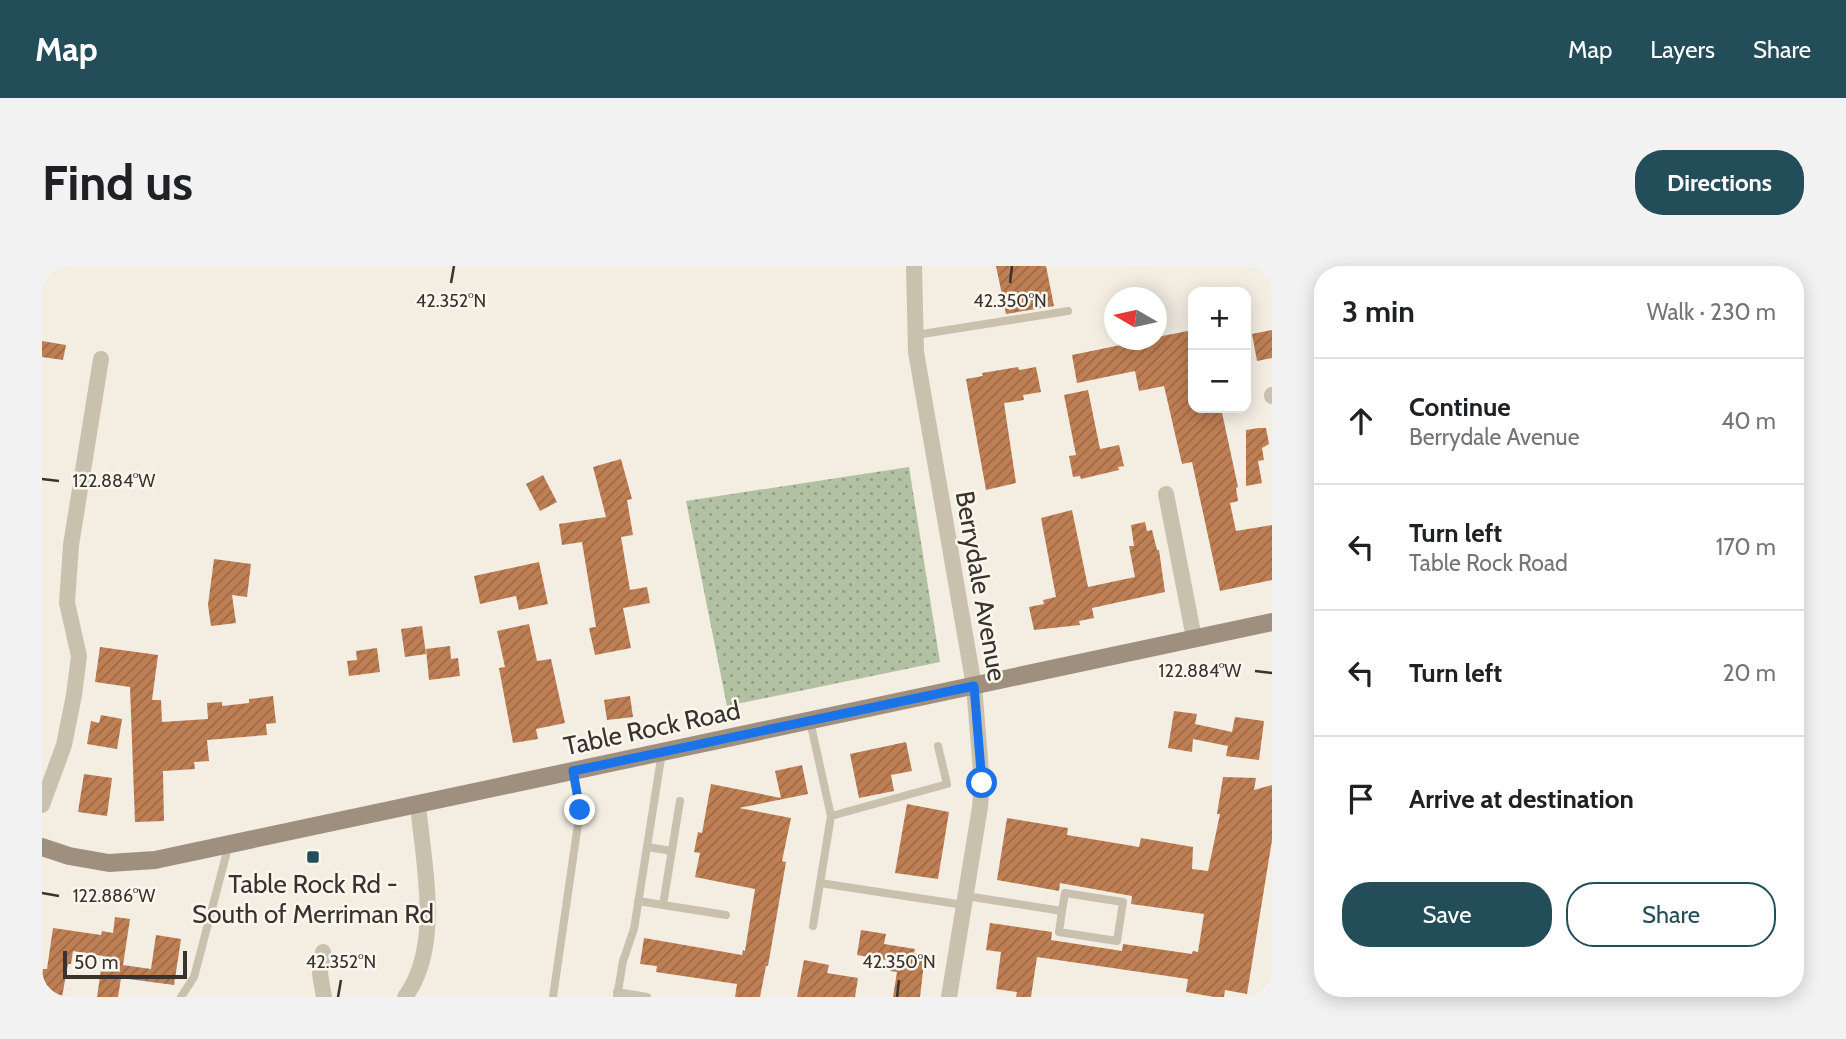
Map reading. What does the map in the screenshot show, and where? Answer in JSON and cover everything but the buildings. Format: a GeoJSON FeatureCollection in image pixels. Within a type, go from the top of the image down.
{"type":"FeatureCollection","features":[{"type":"Feature","properties":{"kind":"main road","name":"Table Rock Road"},"geometry":{"type":"LineString","coordinates":[[42,847],[69,856],[109,863],[155,860],[1272,622]]}},
{"type":"Feature","properties":{"kind":"street","name":"Berrydale Avenue"},"geometry":{"type":"LineString","coordinates":[[915,266],[915,335],[920,379],[974,686],[982,783],[949,997]]}},
{"type":"Feature","properties":{"kind":"street"},"geometry":{"type":"LineString","coordinates":[[42,805],[64,746],[74,695],[79,656],[67,603],[71,545],[101,359]]}},
{"type":"Feature","properties":{"kind":"street"},"geometry":{"type":"LineString","coordinates":[[1166,494],[1194,638]]}},
{"type":"Feature","properties":{"kind":"street"},"geometry":{"type":"LineString","coordinates":[[405,997],[415,983],[426,945],[427,908],[418,804]]}},
{"type":"Feature","properties":{"kind":"street"},"geometry":{"type":"LineString","coordinates":[[323,952],[320,974],[324,997]]}},
{"type":"Feature","properties":{"kind":"lane"},"geometry":{"type":"LineString","coordinates":[[915,335],[1068,311]]}},
{"type":"Feature","properties":{"kind":"lane"},"geometry":{"type":"LineString","coordinates":[[810,721],[831,816],[813,926]]}},
{"type":"Feature","properties":{"kind":"lane"},"geometry":{"type":"LineString","coordinates":[[831,816],[947,784],[938,746]]}},
{"type":"Feature","properties":{"kind":"lane"},"geometry":{"type":"LineString","coordinates":[[647,997],[617,995],[623,961],[634,929],[662,752]]}},
{"type":"Feature","properties":{"kind":"lane"},"geometry":{"type":"LineString","coordinates":[[553,997],[580,810],[573,771]]}},
{"type":"Feature","properties":{"kind":"lane"},"geometry":{"type":"LineString","coordinates":[[663,905],[680,801]]}},
{"type":"Feature","properties":{"kind":"lane"},"geometry":{"type":"LineString","coordinates":[[181,997],[194,977],[229,844]]}},
{"type":"Feature","properties":{"kind":"lane"},"geometry":{"type":"LineString","coordinates":[[647,847],[672,851]]}},
{"type":"Feature","properties":{"kind":"lane"},"geometry":{"type":"LineString","coordinates":[[820,883],[1062,911]]}},
{"type":"Feature","properties":{"kind":"lane"},"geometry":{"type":"LineString","coordinates":[[1065,893],[1123,902],[1117,941],[1059,932],[1062,911],[1065,893]]}},
{"type":"Feature","properties":{"kind":"lane"},"geometry":{"type":"LineString","coordinates":[[638,901],[726,915]]}},
{"type":"Feature","properties":{"kind":"green space"},"geometry":{"type":"Polygon","coordinates":[[[909,467],[940,662],[727,706],[686,501],[909,467]]]}},
{"type":"Feature","properties":{"kind":"place","name":"Table Rock Rd - South of Merriman Rd"},"geometry":{"type":"Point","coordinates":[313,857]}},
{"type":"Feature","properties":{"kind":"route"},"geometry":{"type":"LineString","coordinates":[[580,810],[573,771],[974,686],[982,783]]}}]}
